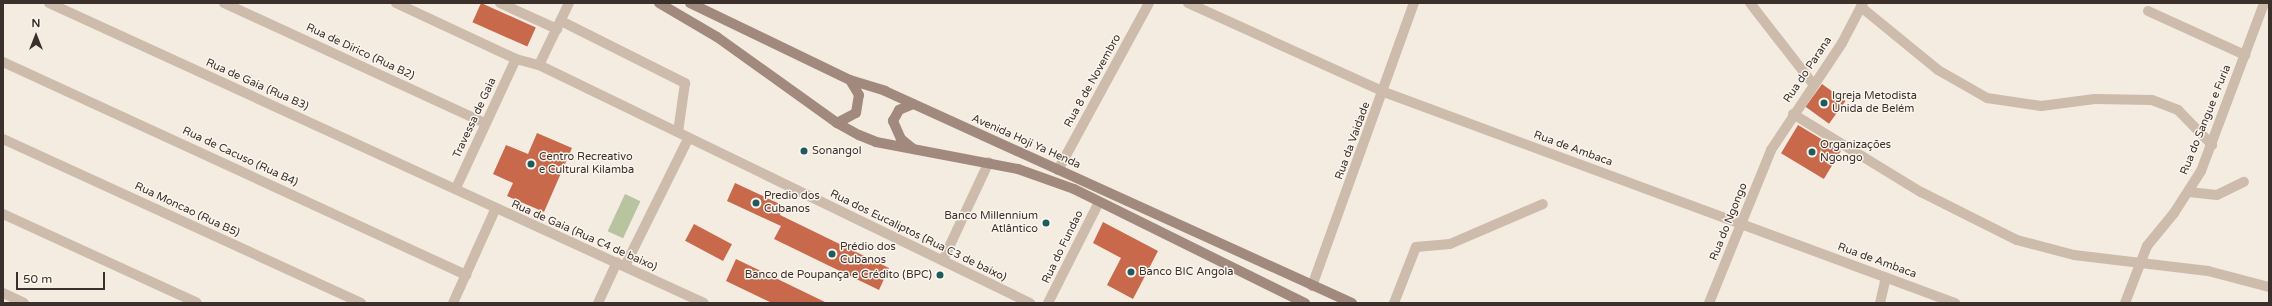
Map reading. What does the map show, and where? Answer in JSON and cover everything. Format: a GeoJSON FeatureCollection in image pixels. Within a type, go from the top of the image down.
{"type":"FeatureCollection","features":[{"type":"Feature","properties":{"kind":"main road"},"geometry":{"type":"LineString","coordinates":[[659,3],[717,37],[837,123],[876,142],[914,150],[989,162],[1067,186],[1305,303]]}},
{"type":"Feature","properties":{"kind":"main road","name":"Avenida Hoji Ya Henda"},"geometry":{"type":"LineString","coordinates":[[690,3],[850,80],[885,91],[1352,303]]}},
{"type":"Feature","properties":{"kind":"main road"},"geometry":{"type":"LineString","coordinates":[[837,123],[856,113],[859,95],[850,80]]}},
{"type":"Feature","properties":{"kind":"main road"},"geometry":{"type":"LineString","coordinates":[[913,104],[899,110],[894,121],[901,139],[914,150]]}},
{"type":"Feature","properties":{"kind":"street","name":"Rua de Gaia (Rua B3)"},"geometry":{"type":"LineString","coordinates":[[49,3],[456,188]]}},
{"type":"Feature","properties":{"kind":"street","name":"Rua de Dirico (Rua B2)"},"geometry":{"type":"LineString","coordinates":[[224,3],[485,123]]}},
{"type":"Feature","properties":{"kind":"street","name":"Rua dos Eucaliptos (Rua C3 de baixo)"},"geometry":{"type":"LineString","coordinates":[[396,3],[516,59],[538,65],[678,132],[688,139],[1030,303]]}},
{"type":"Feature","properties":{"kind":"street"},"geometry":{"type":"LineString","coordinates":[[500,3],[559,25],[686,82],[678,132]]}},
{"type":"Feature","properties":{"kind":"street"},"geometry":{"type":"LineString","coordinates":[[538,65],[569,3]]}},
{"type":"Feature","properties":{"kind":"street","name":"Rua 8 de Novembro"},"geometry":{"type":"LineString","coordinates":[[1058,170],[1149,3]]}},
{"type":"Feature","properties":{"kind":"street","name":"Rua de Ambaca"},"geometry":{"type":"LineString","coordinates":[[1188,3],[1384,92],[1955,303]]}},
{"type":"Feature","properties":{"kind":"street","name":"Rua da Vaidade"},"geometry":{"type":"LineString","coordinates":[[1312,286],[1384,92],[1414,3]]}},
{"type":"Feature","properties":{"kind":"street"},"geometry":{"type":"LineString","coordinates":[[1750,3],[1813,84]]}},
{"type":"Feature","properties":{"kind":"street","name":"Rua do Sangue e Furia"},"geometry":{"type":"LineString","coordinates":[[2125,303],[2147,246],[2189,192],[2212,144],[2264,3]]}},
{"type":"Feature","properties":{"kind":"street"},"geometry":{"type":"LineString","coordinates":[[1862,5],[1938,70],[1987,98],[2041,106],[2095,100],[2152,100],[2178,110],[2212,144]]}},
{"type":"Feature","properties":{"kind":"street","name":"Rua do Parana"},"geometry":{"type":"LineString","coordinates":[[1771,150],[1793,114],[1842,43],[1862,5]]}},
{"type":"Feature","properties":{"kind":"street"},"geometry":{"type":"LineString","coordinates":[[2148,11],[2245,55]]}},
{"type":"Feature","properties":{"kind":"street","name":"Travessa de Gaia"},"geometry":{"type":"LineString","coordinates":[[456,188],[516,59]]}},
{"type":"Feature","properties":{"kind":"street","name":"Rua de Cacuso (Rua B4)"},"geometry":{"type":"LineString","coordinates":[[3,62],[466,275]]}},
{"type":"Feature","properties":{"kind":"street"},"geometry":{"type":"LineString","coordinates":[[1793,114],[1914,188],[2017,240],[2074,255],[2141,261],[2208,271],[2269,287]]}},
{"type":"Feature","properties":{"kind":"street","name":"Rua Moncao (Rua B5)"},"geometry":{"type":"LineString","coordinates":[[3,139],[361,303]]}},
{"type":"Feature","properties":{"kind":"street"},"geometry":{"type":"LineString","coordinates":[[598,303],[621,264],[688,139]]}},
{"type":"Feature","properties":{"kind":"street","name":"Rua do Ngongo"},"geometry":{"type":"LineString","coordinates":[[1709,303],[1771,150]]}},
{"type":"Feature","properties":{"kind":"street"},"geometry":{"type":"LineString","coordinates":[[943,260],[989,162]]}},
{"type":"Feature","properties":{"kind":"street"},"geometry":{"type":"LineString","coordinates":[[2189,192],[2217,195],[2244,182]]}},
{"type":"Feature","properties":{"kind":"street","name":"Rua de Gaia (Rua C4 de baixo)"},"geometry":{"type":"LineString","coordinates":[[456,188],[495,210],[621,264],[704,303]]}},
{"type":"Feature","properties":{"kind":"street","name":"Rua do Fundao"},"geometry":{"type":"LineString","coordinates":[[1048,303],[1099,202]]}},
{"type":"Feature","properties":{"kind":"street"},"geometry":{"type":"LineString","coordinates":[[1394,303],[1416,247],[1450,244],[1543,204]]}},
{"type":"Feature","properties":{"kind":"street"},"geometry":{"type":"LineString","coordinates":[[454,303],[495,210]]}},
{"type":"Feature","properties":{"kind":"street"},"geometry":{"type":"LineString","coordinates":[[3,214],[197,303]]}},
{"type":"Feature","properties":{"kind":"street"},"geometry":{"type":"LineString","coordinates":[[1880,303],[1886,278]]}},
{"type":"Feature","properties":{"kind":"street"},"geometry":{"type":"LineString","coordinates":[[3,293],[24,303]]}},
{"type":"Feature","properties":{"kind":"green space"},"geometry":{"type":"Polygon","coordinates":[[[625,194],[640,201],[623,238],[608,231],[625,194]]]}},
{"type":"Feature","properties":{"kind":"building"},"geometry":{"type":"Polygon","coordinates":[[[481,3],[536,27],[527,47],[472,22],[481,3]]]}},
{"type":"Feature","properties":{"kind":"building","name":"Igreja Metodista Unida de Belém"},"geometry":{"type":"Polygon","coordinates":[[[1822,84],[1845,101],[1829,124],[1806,107],[1822,84]]]}},
{"type":"Feature","properties":{"kind":"building","name":"Organizações Ngongo"},"geometry":{"type":"Polygon","coordinates":[[[1798,125],[1841,151],[1824,179],[1781,153],[1798,125]]]}},
{"type":"Feature","properties":{"kind":"building","name":"Centro Recreativo e Cultural Kilamba"},"geometry":{"type":"Polygon","coordinates":[[[537,133],[572,148],[544,212],[507,196],[513,183],[493,174],[506,145],[528,154],[537,133]]]}},
{"type":"Feature","properties":{"kind":"building","name":"Prédio dos Cubanos"},"geometry":{"type":"Polygon","coordinates":[[[735,183],[784,206],[780,215],[889,268],[879,290],[774,239],[781,226],[727,201],[735,183]]]}},
{"type":"Feature","properties":{"kind":"building","name":"Banco BIC Angola"},"geometry":{"type":"Polygon","coordinates":[[[1103,222],[1158,251],[1133,299],[1107,285],[1121,258],[1093,243],[1103,222]]]}},
{"type":"Feature","properties":{"kind":"building"},"geometry":{"type":"Polygon","coordinates":[[[694,224],[732,244],[723,261],[685,241],[694,224]]]}},
{"type":"Feature","properties":{"kind":"building"},"geometry":{"type":"Polygon","coordinates":[[[736,259],[827,303],[772,303],[726,281],[736,259]]]}},
{"type":"Feature","properties":{"kind":"place","name":"Igreja Metodista Unida de Belém"},"geometry":{"type":"Point","coordinates":[1824,103]}},
{"type":"Feature","properties":{"kind":"place","name":"Sonangol"},"geometry":{"type":"Point","coordinates":[804,151]}},
{"type":"Feature","properties":{"kind":"place","name":"Organizações Ngongo"},"geometry":{"type":"Point","coordinates":[1812,152]}},
{"type":"Feature","properties":{"kind":"place","name":"Centro Recreativo e Cultural Kilamba"},"geometry":{"type":"Point","coordinates":[531,164]}},
{"type":"Feature","properties":{"kind":"place","name":"Predio dos Cubanos"},"geometry":{"type":"Point","coordinates":[756,203]}},
{"type":"Feature","properties":{"kind":"place","name":"Banco Millennium Atlântico"},"geometry":{"type":"Point","coordinates":[1046,223]}},
{"type":"Feature","properties":{"kind":"place","name":"Prédio dos Cubanos"},"geometry":{"type":"Point","coordinates":[832,254]}},
{"type":"Feature","properties":{"kind":"place","name":"Banco BIC Angola"},"geometry":{"type":"Point","coordinates":[1131,272]}},
{"type":"Feature","properties":{"kind":"place","name":"Banco de Poupança e Crédito (BPC)"},"geometry":{"type":"Point","coordinates":[940,275]}}]}
